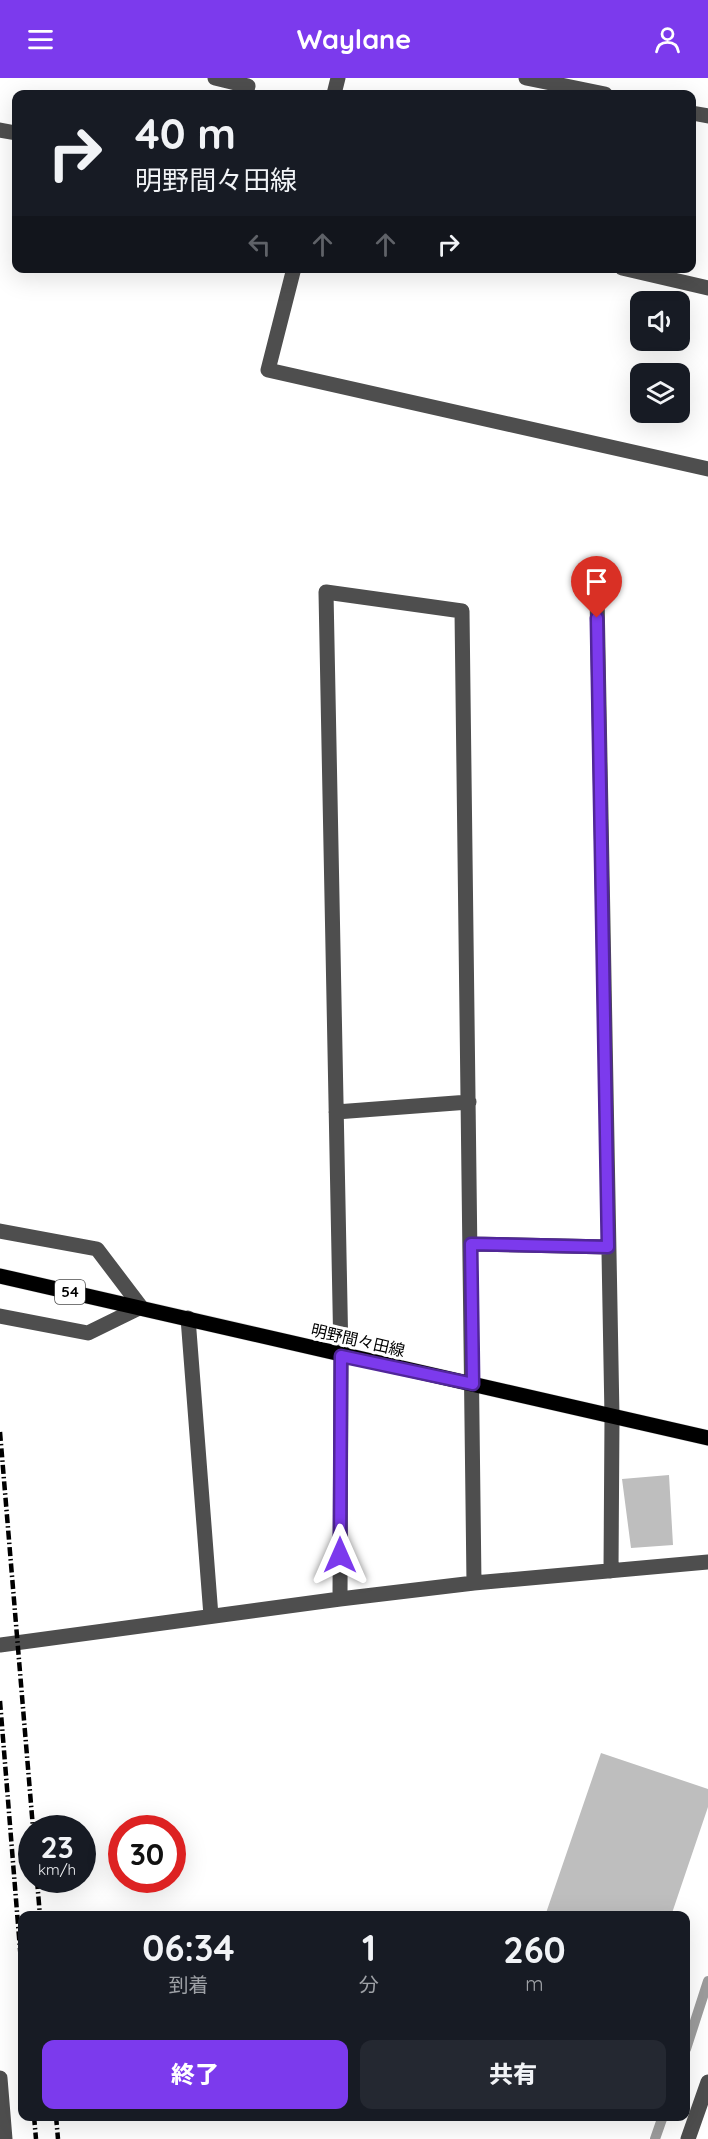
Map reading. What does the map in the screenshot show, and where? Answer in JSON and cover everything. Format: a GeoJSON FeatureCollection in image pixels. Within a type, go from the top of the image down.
{"type":"FeatureCollection","features":[{"type":"Feature","properties":{"kind":"main road","name":"明野間々田線"},"geometry":{"type":"LineString","coordinates":[[0,1276],[188,1318],[341,1356],[708,1438]]}},
{"type":"Feature","properties":{"kind":"street"},"geometry":{"type":"LineString","coordinates":[[215,78],[248,86],[247,90]]}},
{"type":"Feature","properties":{"kind":"street"},"geometry":{"type":"LineString","coordinates":[[526,78],[585,90]]}},
{"type":"Feature","properties":{"kind":"street"},"geometry":{"type":"LineString","coordinates":[[293,273],[268,370],[708,469]]}},
{"type":"Feature","properties":{"kind":"street"},"geometry":{"type":"LineString","coordinates":[[644,273],[708,288]]}},
{"type":"Feature","properties":{"kind":"street"},"geometry":{"type":"LineString","coordinates":[[340,1599],[341,1356],[326,592],[462,611],[474,1583]]}},
{"type":"Feature","properties":{"kind":"street"},"geometry":{"type":"LineString","coordinates":[[597,595],[612,1417],[611,1571]]}},
{"type":"Feature","properties":{"kind":"street"},"geometry":{"type":"LineString","coordinates":[[336,1112],[469,1102]]}},
{"type":"Feature","properties":{"kind":"street"},"geometry":{"type":"LineString","coordinates":[[0,1231],[97,1249],[141,1307],[88,1333],[0,1316]]}},
{"type":"Feature","properties":{"kind":"street"},"geometry":{"type":"LineString","coordinates":[[471,1244],[608,1247]]}},
{"type":"Feature","properties":{"kind":"street"},"geometry":{"type":"LineString","coordinates":[[188,1318],[211,1616]]}},
{"type":"Feature","properties":{"kind":"street"},"geometry":{"type":"LineString","coordinates":[[0,1645],[474,1583],[708,1562]]}},
{"type":"Feature","properties":{"kind":"street"},"geometry":{"type":"LineString","coordinates":[[0,2078],[5,2139]]}},
{"type":"Feature","properties":{"kind":"street"},"geometry":{"type":"LineString","coordinates":[[688,2139],[708,2082]]}},
{"type":"Feature","properties":{"kind":"building"},"geometry":{"type":"Polygon","coordinates":[[[669,1475],[673,1545],[631,1548],[622,1479],[669,1475]]]}},
{"type":"Feature","properties":{"kind":"building"},"geometry":{"type":"Polygon","coordinates":[[[601,1753],[708,1789],[708,1807],[673,1911],[547,1911],[601,1753]]]}},
{"type":"Feature","properties":{"kind":"waterway"},"geometry":{"type":"LineString","coordinates":[[690,2037],[708,1981]]}},
{"type":"Feature","properties":{"kind":"waterway"},"geometry":{"type":"LineString","coordinates":[[655,2139],[661,2121]]}},
{"type":"Feature","properties":{"kind":"railway"},"geometry":{"type":"LineString","coordinates":[[0,1432],[32,1815]]}},
{"type":"Feature","properties":{"kind":"railway"},"geometry":{"type":"LineString","coordinates":[[0,1701],[18,1924]]}},
{"type":"Feature","properties":{"kind":"railway"},"geometry":{"type":"LineString","coordinates":[[38,1893],[40,1911]]}},
{"type":"Feature","properties":{"kind":"railway"},"geometry":{"type":"LineString","coordinates":[[34,2121],[36,2139]]}},
{"type":"Feature","properties":{"kind":"railway"},"geometry":{"type":"LineString","coordinates":[[56,2121],[58,2139]]}},
{"type":"Feature","properties":{"kind":"route"},"geometry":{"type":"LineString","coordinates":[[340,1555],[341,1356],[473,1384],[471,1244],[608,1247],[597,618]]}}]}
